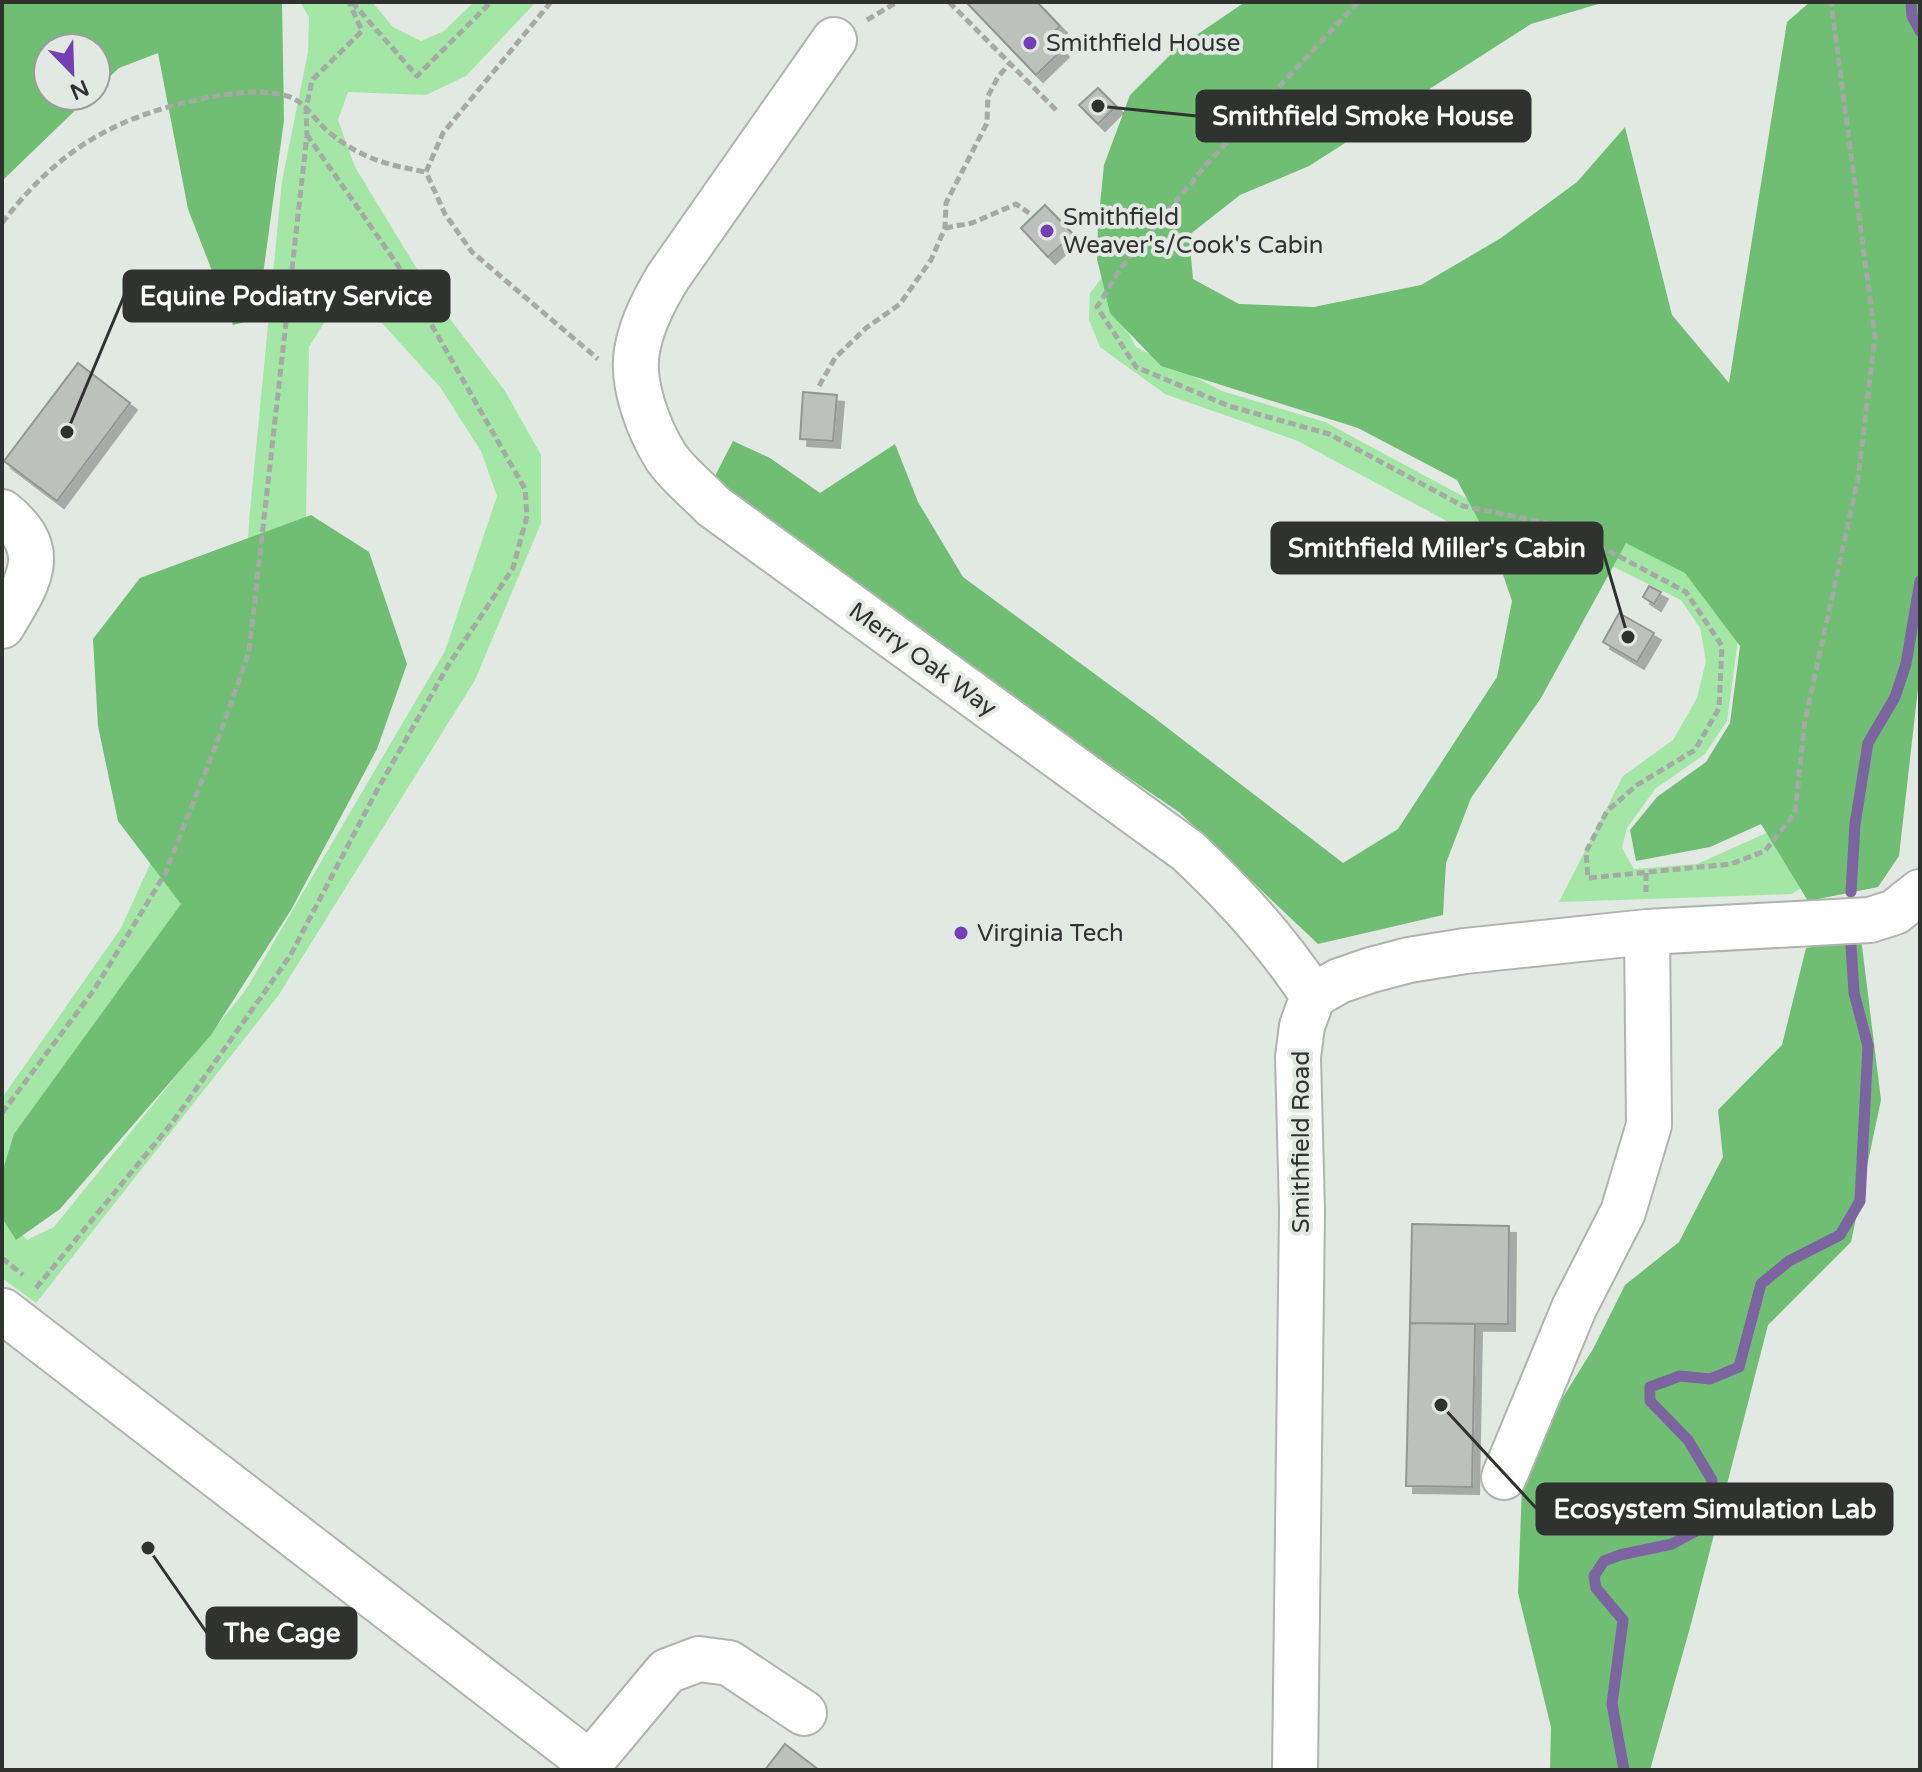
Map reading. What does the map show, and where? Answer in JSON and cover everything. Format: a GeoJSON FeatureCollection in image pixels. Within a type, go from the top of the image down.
{"type":"FeatureCollection","features":[{"type":"Feature","properties":{"kind":"street","name":"Merry Oak Way"},"geometry":{"type":"LineString","coordinates":[[834,40],[668,277],[651,306],[636,353],[639,394],[649,423],[667,458],[713,506],[1188,851],[1259,923],[1289,959],[1313,996]]}},
{"type":"Feature","properties":{"kind":"street"},"geometry":{"type":"LineString","coordinates":[[2,512],[28,537],[31,566],[21,594],[2,626]]}},
{"type":"Feature","properties":{"kind":"street"},"geometry":{"type":"LineString","coordinates":[[1313,996],[1339,981],[1409,960],[1647,932],[1870,920],[1895,912],[1918,897]]}},
{"type":"Feature","properties":{"kind":"street"},"geometry":{"type":"LineString","coordinates":[[1504,1477],[1574,1308],[1623,1212],[1649,1125],[1647,932]]}},
{"type":"Feature","properties":{"kind":"street","name":"Smithfield Road"},"geometry":{"type":"LineString","coordinates":[[1295,1770],[1302,1211],[1298,1057],[1302,1026],[1313,996]]}},
{"type":"Feature","properties":{"kind":"street"},"geometry":{"type":"LineString","coordinates":[[16,1304],[3,1311],[587,1766],[667,1671],[699,1659],[729,1663],[804,1713]]}},
{"type":"Feature","properties":{"kind":"path"},"geometry":{"type":"LineString","coordinates":[[351,2],[417,76],[491,2]]}},
{"type":"Feature","properties":{"kind":"path"},"geometry":{"type":"LineString","coordinates":[[2,1113],[94,990],[165,874],[249,652],[307,135],[306,109],[312,80],[362,31],[351,2]]}},
{"type":"Feature","properties":{"kind":"path"},"geometry":{"type":"LineString","coordinates":[[551,2],[443,133],[426,172],[445,214],[472,252],[639,394]]}},
{"type":"Feature","properties":{"kind":"path"},"geometry":{"type":"LineString","coordinates":[[949,2],[1058,112]]}},
{"type":"Feature","properties":{"kind":"path"},"geometry":{"type":"LineString","coordinates":[[1358,2],[1205,166],[1121,268],[1097,307],[1136,367],[1229,406],[1329,434],[1463,506],[1562,526],[1686,592],[1722,646],[1719,708],[1695,750],[1637,785],[1607,811],[1586,852],[1588,878],[1731,864],[1765,851],[1795,813],[1805,720],[1858,479],[1875,337],[1831,2]]}},
{"type":"Feature","properties":{"kind":"path"},"geometry":{"type":"LineString","coordinates":[[819,386],[835,358],[866,328],[900,304],[931,260],[945,228],[946,203],[987,123],[988,96],[1010,63]]}},
{"type":"Feature","properties":{"kind":"path"},"geometry":{"type":"LineString","coordinates":[[2,223],[44,174],[74,149],[113,126],[161,107],[244,91],[292,98],[327,132],[355,153],[383,164],[426,172]]}},
{"type":"Feature","properties":{"kind":"path"},"geometry":{"type":"LineString","coordinates":[[16,1304],[38,1286],[172,1123],[290,956],[441,676],[513,568],[527,516],[525,489],[405,278],[370,222],[307,135]]}},
{"type":"Feature","properties":{"kind":"path"},"geometry":{"type":"LineString","coordinates":[[945,228],[972,223],[1016,204],[1029,213]]}},
{"type":"Feature","properties":{"kind":"path"},"geometry":{"type":"LineString","coordinates":[[2,1258],[38,1286]]}},
{"type":"Feature","properties":{"kind":"green space"},"geometry":{"type":"Polygon","coordinates":[[[2,2],[282,2],[284,120],[257,319],[233,325],[188,209],[158,53],[119,68],[112,75],[112,32],[32,32],[32,112],[73,112],[2,181],[2,2]]]}},
{"type":"Feature","properties":{"kind":"green space"},"geometry":{"type":"Polygon","coordinates":[[[300,2],[372,2],[393,27],[421,41],[444,31],[474,2],[536,2],[466,76],[426,95],[348,92],[338,120],[355,167],[437,302],[505,391],[541,455],[541,523],[475,680],[278,996],[36,1303],[2,1278],[2,1098],[121,928],[168,825],[241,630],[282,181],[308,52],[309,17],[300,2]],[[351,312],[324,323],[309,347],[305,572],[248,754],[172,926],[11,1222],[27,1240],[54,1227],[245,991],[445,651],[497,496],[481,451],[440,387],[382,323],[351,312]]]}},
{"type":"Feature","properties":{"kind":"green space"},"geometry":{"type":"Polygon","coordinates":[[[1245,2],[1605,2],[1531,24],[1309,166],[1240,195],[1189,235],[1193,279],[1239,304],[1314,307],[1421,285],[1501,238],[1577,182],[1625,127],[1672,315],[1729,383],[1787,22],[1810,2],[1920,2],[1920,671],[1899,856],[1878,887],[1808,901],[1761,824],[1710,847],[1636,861],[1630,830],[1657,797],[1706,762],[1730,723],[1740,646],[1685,573],[1626,543],[1541,698],[1471,798],[1446,863],[1443,915],[1318,944],[1179,812],[851,590],[714,478],[733,441],[770,458],[820,493],[895,444],[918,502],[963,577],[1152,716],[1343,863],[1398,829],[1497,677],[1512,601],[1495,551],[1457,480],[1358,428],[1161,366],[1110,313],[1097,259],[1104,165],[1130,95],[1176,49],[1245,2]]]}},
{"type":"Feature","properties":{"kind":"green space"},"geometry":{"type":"Polygon","coordinates":[[[1202,150],[1115,309],[1136,347],[1222,391],[1325,422],[1507,520],[1591,525],[1682,563],[1739,632],[1727,721],[1705,754],[1655,789],[1627,828],[1622,848],[1634,869],[1697,864],[1773,830],[1833,866],[1792,894],[1559,902],[1623,776],[1673,740],[1697,698],[1706,661],[1700,628],[1681,600],[1585,553],[1471,534],[1298,441],[1165,394],[1100,347],[1089,320],[1090,293],[1202,150]]]}},
{"type":"Feature","properties":{"kind":"green space"},"geometry":{"type":"Polygon","coordinates":[[[311,515],[369,552],[407,664],[377,749],[291,910],[211,1035],[60,1209],[16,1240],[2,1218],[2,1173],[14,1134],[181,904],[118,821],[98,726],[93,639],[140,578],[311,515]]]}},
{"type":"Feature","properties":{"kind":"green space"},"geometry":{"type":"Polygon","coordinates":[[[1861,938],[1881,1100],[1851,1242],[1768,1325],[1650,1770],[1550,1770],[1551,1727],[1518,1593],[1522,1486],[1545,1426],[1593,1349],[1625,1285],[1679,1242],[1723,1157],[1718,1110],[1782,1045],[1806,948],[1861,938]]]}},
{"type":"Feature","properties":{"kind":"building","name":"Smithfield House"},"geometry":{"type":"Polygon","coordinates":[[[966,2],[1037,2],[1060,26],[1049,37],[1062,50],[1036,75],[966,2]]]}},
{"type":"Feature","properties":{"kind":"building"},"geometry":{"type":"Polygon","coordinates":[[[1098,88],[1116,106],[1098,124],[1079,105],[1098,88]]]}},
{"type":"Feature","properties":{"kind":"building","name":"Smithfield Weaver's/Cook's Cabin"},"geometry":{"type":"Polygon","coordinates":[[[1045,205],[1073,234],[1048,257],[1021,228],[1045,205]]]}},
{"type":"Feature","properties":{"kind":"building"},"geometry":{"type":"Polygon","coordinates":[[[78,363],[130,403],[57,501],[4,461],[78,363]]]}},
{"type":"Feature","properties":{"kind":"building"},"geometry":{"type":"Polygon","coordinates":[[[803,392],[837,395],[833,441],[800,439],[803,392]]]}},
{"type":"Feature","properties":{"kind":"building"},"geometry":{"type":"Polygon","coordinates":[[[1649,586],[1661,592],[1654,604],[1643,597],[1649,586]]]}},
{"type":"Feature","properties":{"kind":"building"},"geometry":{"type":"Polygon","coordinates":[[[1619,613],[1654,633],[1637,662],[1603,642],[1619,613]]]}},
{"type":"Feature","properties":{"kind":"building"},"geometry":{"type":"Polygon","coordinates":[[[1412,1224],[1509,1226],[1508,1324],[1410,1323],[1412,1224]]]}},
{"type":"Feature","properties":{"kind":"building"},"geometry":{"type":"Polygon","coordinates":[[[1410,1323],[1475,1324],[1472,1487],[1406,1486],[1410,1323]]]}},
{"type":"Feature","properties":{"kind":"building"},"geometry":{"type":"Polygon","coordinates":[[[785,1744],[819,1770],[765,1770],[785,1744]]]}},
{"type":"Feature","properties":{"kind":"waterway"},"geometry":{"type":"LineString","coordinates":[[1911,2],[1912,16],[1920,31]]}},
{"type":"Feature","properties":{"kind":"waterway"},"geometry":{"type":"LineString","coordinates":[[1851,892],[1855,824],[1868,743],[1895,697],[1906,664],[1920,581]]}},
{"type":"Feature","properties":{"kind":"waterway"},"geometry":{"type":"LineString","coordinates":[[1624,1770],[1612,1704],[1623,1620],[1596,1588],[1594,1576],[1604,1561],[1672,1544],[1711,1523],[1712,1480],[1688,1440],[1650,1401],[1650,1387],[1680,1376],[1710,1379],[1739,1367],[1761,1284],[1789,1261],[1840,1235],[1860,1201],[1868,1046],[1854,993],[1851,945]]}},
{"type":"Feature","properties":{"kind":"place","name":"Smithfield House"},"geometry":{"type":"Point","coordinates":[1030,43]}},
{"type":"Feature","properties":{"kind":"place","name":"Smithfield Smoke House"},"geometry":{"type":"Point","coordinates":[1098,106]}},
{"type":"Feature","properties":{"kind":"place","name":"Smithfield Weaver's/Cook's Cabin"},"geometry":{"type":"Point","coordinates":[1047,231]}},
{"type":"Feature","properties":{"kind":"place","name":"Equine Podiatry Service"},"geometry":{"type":"Point","coordinates":[67,432]}},
{"type":"Feature","properties":{"kind":"place","name":"Smithfield Miller's Cabin"},"geometry":{"type":"Point","coordinates":[1628,637]}},
{"type":"Feature","properties":{"kind":"place","name":"Virginia Tech"},"geometry":{"type":"Point","coordinates":[961,933]}},
{"type":"Feature","properties":{"kind":"place","name":"Ecosystem Simulation Lab"},"geometry":{"type":"Point","coordinates":[1441,1405]}},
{"type":"Feature","properties":{"kind":"place","name":"The Cage"},"geometry":{"type":"Point","coordinates":[148,1548]}}]}
